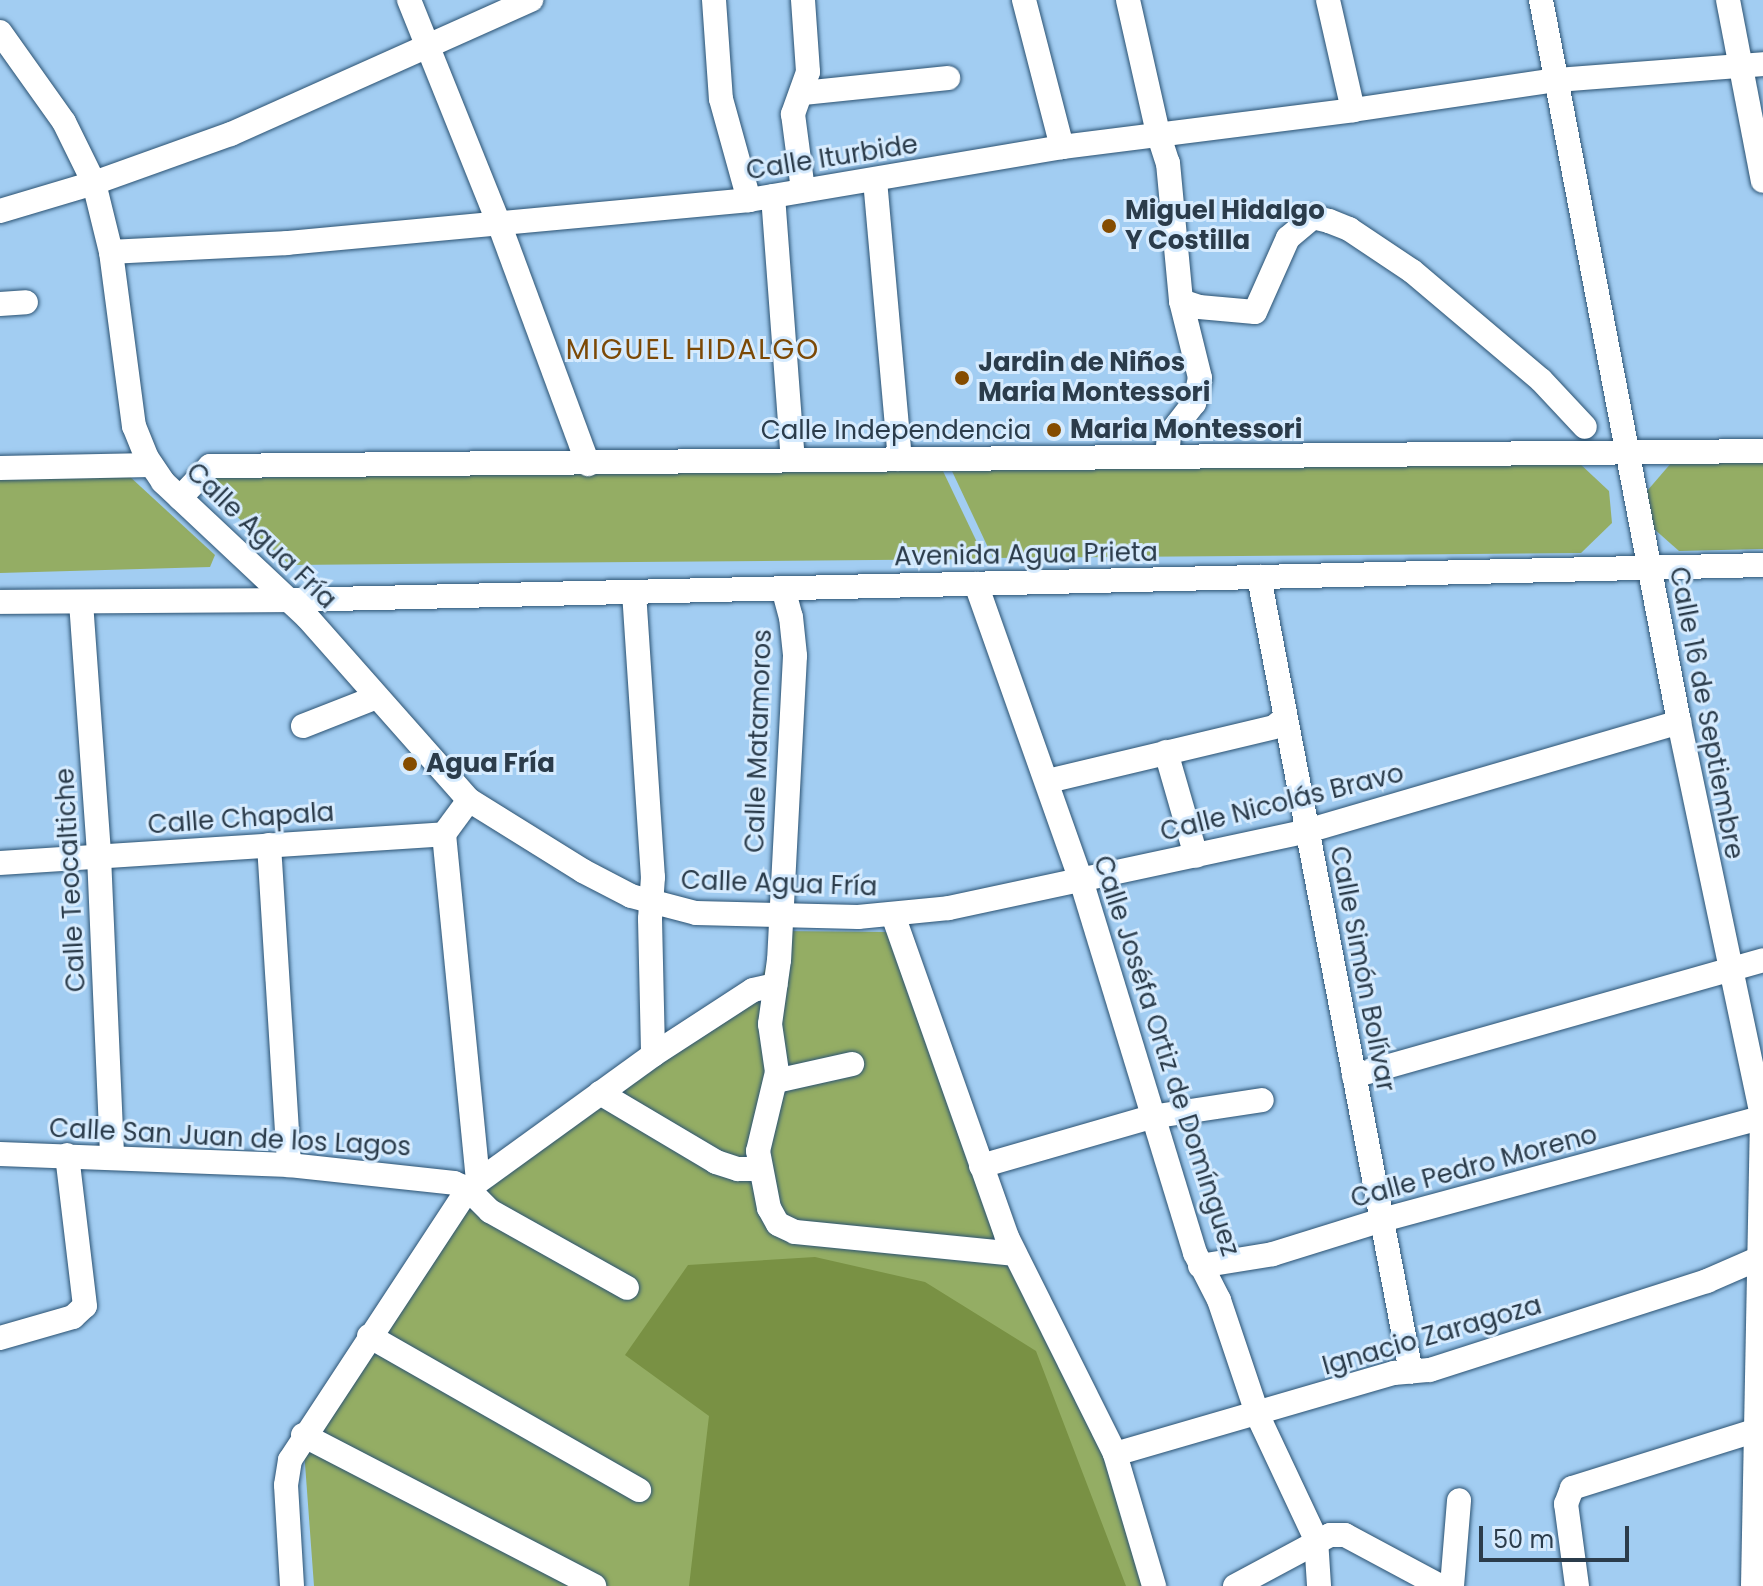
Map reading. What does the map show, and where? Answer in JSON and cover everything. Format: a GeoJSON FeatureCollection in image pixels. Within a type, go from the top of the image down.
{"type":"FeatureCollection","features":[{"type":"Feature","properties":{"kind":"street"},"geometry":{"type":"LineString","coordinates":[[409,0],[500,226],[588,464]]}},
{"type":"Feature","properties":{"kind":"street"},"geometry":{"type":"LineString","coordinates":[[0,211],[94,183],[276,116],[427,44],[531,0]]}},
{"type":"Feature","properties":{"kind":"street"},"geometry":{"type":"LineString","coordinates":[[714,0],[721,99],[761,198],[793,459]]}},
{"type":"Feature","properties":{"kind":"street"},"geometry":{"type":"LineString","coordinates":[[803,0],[808,72],[793,114],[803,190]]}},
{"type":"Feature","properties":{"kind":"street"},"geometry":{"type":"LineString","coordinates":[[1024,0],[1062,147]]}},
{"type":"Feature","properties":{"kind":"street"},"geometry":{"type":"LineString","coordinates":[[1128,0],[1158,133],[1168,163],[1181,301],[1200,383],[1194,403],[1169,435],[1167,457]]}},
{"type":"Feature","properties":{"kind":"street"},"geometry":{"type":"LineString","coordinates":[[1328,0],[1353,110]]}},
{"type":"Feature","properties":{"kind":"street","name":"Calle 16 de Septiembre"},"geometry":{"type":"LineString","coordinates":[[1541,0],[1648,568],[1728,968],[1762,1117],[1759,1430],[1753,1586]]}},
{"type":"Feature","properties":{"kind":"street"},"geometry":{"type":"LineString","coordinates":[[1728,0],[1752,64],[1763,181]]}},
{"type":"Feature","properties":{"kind":"street","name":"Calle Agua Fría"},"geometry":{"type":"LineString","coordinates":[[0,32],[64,122],[94,183],[111,252],[133,417],[151,465],[180,498],[290,600],[469,800],[583,871],[651,904],[696,913],[893,915],[1014,1254],[1115,1454],[1154,1586]]}},
{"type":"Feature","properties":{"kind":"street","name":"Calle Iturbide"},"geometry":{"type":"LineString","coordinates":[[111,252],[287,243],[500,226],[761,198],[1158,133],[1353,110],[1557,80],[1752,64]]}},
{"type":"Feature","properties":{"kind":"street"},"geometry":{"type":"LineString","coordinates":[[803,93],[948,78]]}},
{"type":"Feature","properties":{"kind":"street"},"geometry":{"type":"LineString","coordinates":[[875,180],[900,459]]}},
{"type":"Feature","properties":{"kind":"street"},"geometry":{"type":"LineString","coordinates":[[1181,301],[1199,307],[1255,312],[1288,238],[1313,217],[1349,229],[1404,265],[1541,380],[1585,427]]}},
{"type":"Feature","properties":{"kind":"street"},"geometry":{"type":"LineString","coordinates":[[0,304],[26,302]]}},
{"type":"Feature","properties":{"kind":"street","name":"Calle Independencia"},"geometry":{"type":"LineString","coordinates":[[180,498],[210,466],[1763,451]]}},
{"type":"Feature","properties":{"kind":"street"},"geometry":{"type":"LineString","coordinates":[[0,468],[151,465]]}},
{"type":"Feature","properties":{"kind":"street","name":"Avenida Agua Prieta"},"geometry":{"type":"LineString","coordinates":[[0,602],[290,600],[1763,565]]}},
{"type":"Feature","properties":{"kind":"street","name":"Calle Simón Bolívar"},"geometry":{"type":"LineString","coordinates":[[1259,577],[1411,1372]]}},
{"type":"Feature","properties":{"kind":"street","name":"Calle Joséfa Ortiz de Domínguez"},"geometry":{"type":"LineString","coordinates":[[976,584],[1081,880],[1151,1117],[1200,1266],[1219,1300],[1258,1416],[1316,1539],[1319,1586]]}},
{"type":"Feature","properties":{"kind":"street","name":"Calle Matamoros"},"geometry":{"type":"LineString","coordinates":[[783,588],[794,635],[795,656],[781,916],[770,1035],[776,1081],[759,1141],[760,1169],[769,1208],[778,1224],[795,1232],[1014,1254]]}},
{"type":"Feature","properties":{"kind":"street"},"geometry":{"type":"LineString","coordinates":[[634,592],[653,877],[653,1055]]}},
{"type":"Feature","properties":{"kind":"street","name":"Calle Teocaltiche"},"geometry":{"type":"LineString","coordinates":[[81,602],[99,856],[112,1156]]}},
{"type":"Feature","properties":{"kind":"street"},"geometry":{"type":"LineString","coordinates":[[303,726],[377,697]]}},
{"type":"Feature","properties":{"kind":"street"},"geometry":{"type":"LineString","coordinates":[[1048,781],[1274,727],[1285,718]]}},
{"type":"Feature","properties":{"kind":"street","name":"Calle Nicolás Bravo"},"geometry":{"type":"LineString","coordinates":[[893,915],[949,908],[1307,831],[1679,722]]}},
{"type":"Feature","properties":{"kind":"street"},"geometry":{"type":"LineString","coordinates":[[1166,752],[1196,856]]}},
{"type":"Feature","properties":{"kind":"street"},"geometry":{"type":"LineString","coordinates":[[469,800],[444,834],[473,1184],[490,1211],[627,1288]]}},
{"type":"Feature","properties":{"kind":"street","name":"Calle Chapala"},"geometry":{"type":"LineString","coordinates":[[0,863],[444,834]]}},
{"type":"Feature","properties":{"kind":"street"},"geometry":{"type":"LineString","coordinates":[[269,845],[289,1165]]}},
{"type":"Feature","properties":{"kind":"street"},"geometry":{"type":"LineString","coordinates":[[1354,1076],[1763,960]]}},
{"type":"Feature","properties":{"kind":"street"},"geometry":{"type":"LineString","coordinates":[[292,1586],[286,1471],[303,1435],[473,1184],[653,1055],[753,990],[775,985]]}},
{"type":"Feature","properties":{"kind":"street"},"geometry":{"type":"LineString","coordinates":[[776,1081],[852,1064]]}},
{"type":"Feature","properties":{"kind":"street"},"geometry":{"type":"LineString","coordinates":[[600,1093],[716,1162],[738,1169],[760,1169]]}},
{"type":"Feature","properties":{"kind":"street"},"geometry":{"type":"LineString","coordinates":[[981,1166],[1151,1117],[1262,1100]]}},
{"type":"Feature","properties":{"kind":"street","name":"Calle Pedro Moreno"},"geometry":{"type":"LineString","coordinates":[[1200,1266],[1273,1254],[1382,1220],[1762,1117]]}},
{"type":"Feature","properties":{"kind":"street","name":"Calle San Juan de los Lagos"},"geometry":{"type":"LineString","coordinates":[[0,1154],[289,1165],[473,1184]]}},
{"type":"Feature","properties":{"kind":"street"},"geometry":{"type":"LineString","coordinates":[[0,1338],[73,1317],[82,1311],[85,1301],[67,1155]]}},
{"type":"Feature","properties":{"kind":"street","name":"Ignacio Zaragoza"},"geometry":{"type":"LineString","coordinates":[[1115,1454],[1258,1416],[1394,1373],[1430,1370],[1692,1286],[1760,1258]]}},
{"type":"Feature","properties":{"kind":"street"},"geometry":{"type":"LineString","coordinates":[[369,1336],[639,1490]]}},
{"type":"Feature","properties":{"kind":"street"},"geometry":{"type":"LineString","coordinates":[[1577,1586],[1566,1504],[1568,1493],[1578,1486],[1759,1430]]}},
{"type":"Feature","properties":{"kind":"street"},"geometry":{"type":"LineString","coordinates":[[303,1435],[594,1586]]}},
{"type":"Feature","properties":{"kind":"street"},"geometry":{"type":"LineString","coordinates":[[1452,1586],[1459,1500]]}},
{"type":"Feature","properties":{"kind":"street"},"geometry":{"type":"LineString","coordinates":[[1235,1586],[1316,1539],[1345,1535],[1440,1586]]}},
{"type":"Feature","properties":{"kind":"green space"},"geometry":{"type":"Polygon","coordinates":[[[1763,460],[1763,549],[1679,551],[1653,528],[1647,491],[1672,462],[1763,460]]]}},
{"type":"Feature","properties":{"kind":"green space"},"geometry":{"type":"Polygon","coordinates":[[[1578,462],[1609,491],[1612,523],[1581,553],[993,558],[951,469],[1578,462]]]}},
{"type":"Feature","properties":{"kind":"green space"},"geometry":{"type":"Polygon","coordinates":[[[942,469],[985,559],[290,565],[210,492],[216,478],[942,469]]]}},
{"type":"Feature","properties":{"kind":"green space"},"geometry":{"type":"Polygon","coordinates":[[[128,475],[215,555],[210,567],[0,573],[0,479],[128,475]]]}},
{"type":"Feature","properties":{"kind":"green space"},"geometry":{"type":"Polygon","coordinates":[[[776,931],[894,932],[1158,1586],[314,1586],[304,1450],[479,1179],[762,978],[776,931]]]}},
{"type":"Feature","properties":{"kind":"green space"},"geometry":{"type":"Polygon","coordinates":[[[815,1257],[925,1282],[1036,1351],[1126,1586],[689,1586],[709,1416],[625,1355],[688,1265],[815,1257]]]}},
{"type":"Feature","properties":{"kind":"place","name":"Miguel Hidalgo Y Costilla"},"geometry":{"type":"Point","coordinates":[1109,226]}},
{"type":"Feature","properties":{"kind":"place","name":"Jardin de Niños Maria Montessori"},"geometry":{"type":"Point","coordinates":[962,378]}},
{"type":"Feature","properties":{"kind":"place","name":"Maria Montessori"},"geometry":{"type":"Point","coordinates":[1054,430]}},
{"type":"Feature","properties":{"kind":"place","name":"Agua Fría"},"geometry":{"type":"Point","coordinates":[410,764]}},
{"type":"Feature","properties":{"kind":"district","name":"MIGUEL HIDALGO"},"geometry":{"type":"Point","coordinates":[693,350]}}]}
